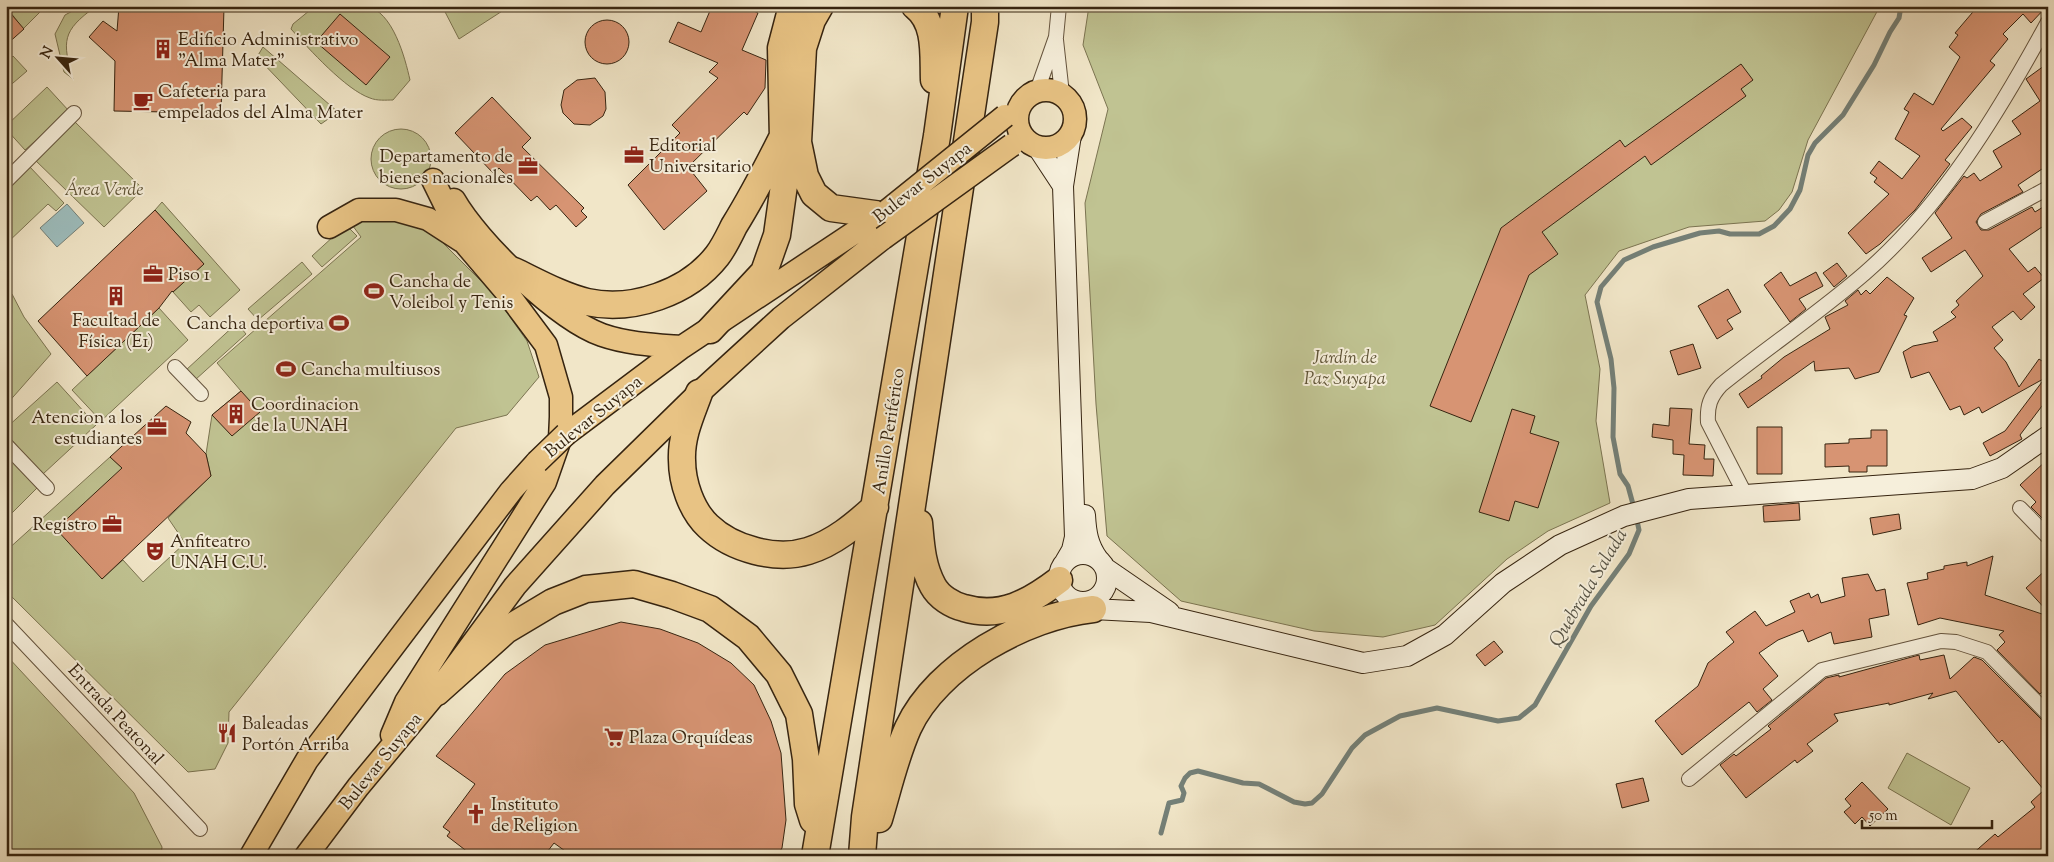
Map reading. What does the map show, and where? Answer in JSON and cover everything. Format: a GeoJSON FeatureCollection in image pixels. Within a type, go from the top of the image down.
{"type":"FeatureCollection","features":[{"type":"Feature","properties":{"kind":"highway"},"geometry":{"type":"LineString","coordinates":[[710,330],[764,272],[778,226],[784,184],[781,48],[792,6]]}},
{"type":"Feature","properties":{"kind":"highway"},"geometry":{"type":"LineString","coordinates":[[820,6],[812,20],[803,48],[798,142],[805,176],[814,194],[831,208],[884,221]]}},
{"type":"Feature","properties":{"kind":"highway"},"geometry":{"type":"LineString","coordinates":[[915,6],[932,32],[937,136]]}},
{"type":"Feature","properties":{"kind":"highway","name":"Anillo Periférico"},"geometry":{"type":"LineString","coordinates":[[814,849],[875,507],[937,136],[955,6]]}},
{"type":"Feature","properties":{"kind":"highway","name":"Anillo Periférico"},"geometry":{"type":"LineString","coordinates":[[862,856],[865,817],[972,110],[985,6]]}},
{"type":"Feature","properties":{"kind":"highway"},"geometry":{"type":"LineString","coordinates":[[972,110],[1001,6]]}},
{"type":"Feature","properties":{"kind":"highway"},"geometry":{"type":"LineString","coordinates":[[514,271],[586,301],[620,306],[657,297],[691,280],[717,256],[755,191],[783,136]]}},
{"type":"Feature","properties":{"kind":"highway"},"geometry":{"type":"LineString","coordinates":[[699,393],[684,436],[682,460],[686,487],[694,507],[708,526],[730,541],[756,552],[783,554],[807,552],[831,542],[875,507]]}},
{"type":"Feature","properties":{"kind":"highway"},"geometry":{"type":"LineString","coordinates":[[915,489],[923,561],[934,588],[945,600],[974,611],[993,612],[1014,608],[1037,596],[1062,571]]}},
{"type":"Feature","properties":{"kind":"highway"},"geometry":{"type":"LineString","coordinates":[[436,692],[506,630],[553,602],[586,590],[634,584],[710,609],[748,637],[779,674],[800,714],[814,849]]}},
{"type":"Feature","properties":{"kind":"highway"},"geometry":{"type":"LineString","coordinates":[[868,856],[898,754],[908,727],[937,687],[970,658],[1014,631],[1095,607]]}},
{"type":"Feature","properties":{"kind":"main road"},"geometry":{"type":"LineString","coordinates":[[1045,89],[1062,94],[1073,108],[1075,118],[1071,135],[1056,146],[1024,143],[1016,121],[1021,104],[1045,89]]}},
{"type":"Feature","properties":{"kind":"main road","name":"Bulevar Suyapa"},"geometry":{"type":"LineString","coordinates":[[306,856],[436,692],[515,586],[556,538],[606,485],[699,393],[884,221],[1021,104]]}},
{"type":"Feature","properties":{"kind":"main road","name":"Bulevar Suyapa"},"geometry":{"type":"LineString","coordinates":[[251,856],[306,760],[511,491],[566,434],[682,347],[884,221],[1024,143]]}},
{"type":"Feature","properties":{"kind":"main road"},"geometry":{"type":"LineString","coordinates":[[463,241],[435,174],[501,260],[570,320],[596,332],[632,343],[682,347]]}},
{"type":"Feature","properties":{"kind":"main road"},"geometry":{"type":"LineString","coordinates":[[329,227],[359,210],[396,210],[428,219],[463,241],[508,294],[546,345],[561,397],[560,439],[545,482],[406,702],[383,757]]}},
{"type":"Feature","properties":{"kind":"street"},"geometry":{"type":"LineString","coordinates":[[1059,6],[1056,37],[1062,94]]}},
{"type":"Feature","properties":{"kind":"street"},"geometry":{"type":"LineString","coordinates":[[1745,494],[1708,422],[1707,409],[1711,397],[1727,380],[1799,326],[1866,272],[1914,224],[1966,157],[2018,78],[2048,22]]}},
{"type":"Feature","properties":{"kind":"street"},"geometry":{"type":"LineString","coordinates":[[1021,104],[1056,37]]}},
{"type":"Feature","properties":{"kind":"street"},"geometry":{"type":"LineString","coordinates":[[6,181],[74,113]]}},
{"type":"Feature","properties":{"kind":"street"},"geometry":{"type":"LineString","coordinates":[[1071,135],[1063,186],[1065,300],[1075,536],[1072,550],[1062,571],[1067,595],[1095,607],[1151,612],[1363,663],[1407,656],[1445,635],[1503,583],[1560,545],[1624,516],[1689,499],[1972,479],[2002,468],[2048,436]]}},
{"type":"Feature","properties":{"kind":"street"},"geometry":{"type":"LineString","coordinates":[[1024,143],[1052,166],[1063,186]]}},
{"type":"Feature","properties":{"kind":"street"},"geometry":{"type":"LineString","coordinates":[[1985,222],[2048,188]]}},
{"type":"Feature","properties":{"kind":"street"},"geometry":{"type":"LineString","coordinates":[[1065,300],[1072,305],[1075,312],[1086,536],[1090,548],[1102,564],[1125,584],[1179,619]]}},
{"type":"Feature","properties":{"kind":"street"},"geometry":{"type":"LineString","coordinates":[[175,367],[201,394]]}},
{"type":"Feature","properties":{"kind":"street"},"geometry":{"type":"LineString","coordinates":[[6,445],[47,488]]}},
{"type":"Feature","properties":{"kind":"street"},"geometry":{"type":"LineString","coordinates":[[2020,508],[2048,537]]}},
{"type":"Feature","properties":{"kind":"street"},"geometry":{"type":"LineString","coordinates":[[1062,571],[1081,554],[1102,564],[1107,578],[1105,587],[1099,595],[1091,600],[1095,607]]}},
{"type":"Feature","properties":{"kind":"street"},"geometry":{"type":"LineString","coordinates":[[1095,607],[1118,606],[1126,592],[1125,584]]}},
{"type":"Feature","properties":{"kind":"street","name":"Entrada Peatonal"},"geometry":{"type":"LineString","coordinates":[[6,624],[200,829]]}},
{"type":"Feature","properties":{"kind":"street"},"geometry":{"type":"LineString","coordinates":[[1688,779],[1822,670],[1941,641],[1956,642],[1987,652],[2048,714]]}},
{"type":"Feature","properties":{"kind":"green space"},"geometry":{"type":"Polygon","coordinates":[[[6,6],[41,6],[41,11],[23,29],[6,6]]]}},
{"type":"Feature","properties":{"kind":"green space"},"geometry":{"type":"Polygon","coordinates":[[[82,6],[95,7],[76,23],[68,38],[66,46],[67,55],[73,79],[64,72],[55,34],[65,15],[82,6]]]}},
{"type":"Feature","properties":{"kind":"green space"},"geometry":{"type":"Polygon","coordinates":[[[315,6],[366,6],[384,17],[401,48],[410,80],[393,100],[373,99],[360,94],[328,68],[291,29],[293,24],[315,6]]]}},
{"type":"Feature","properties":{"kind":"green space"},"geometry":{"type":"Polygon","coordinates":[[[442,6],[510,6],[459,39],[442,6]]]}},
{"type":"Feature","properties":{"kind":"green space","name":"Jardín de Paz Suyapa"},"geometry":{"type":"Polygon","coordinates":[[[1089,6],[1880,6],[1808,140],[1792,192],[1779,210],[1765,221],[1689,227],[1619,251],[1585,295],[1600,369],[1596,421],[1610,503],[1548,531],[1507,559],[1435,625],[1383,637],[1314,631],[1181,601],[1107,536],[1096,404],[1085,203],[1108,109],[1083,45],[1089,6]]]}},
{"type":"Feature","properties":{"kind":"green space"},"geometry":{"type":"Polygon","coordinates":[[[263,47],[338,112],[321,124],[257,57],[263,47]]]}},
{"type":"Feature","properties":{"kind":"green space"},"geometry":{"type":"Polygon","coordinates":[[[13,56],[27,71],[6,89],[6,63],[13,56]]]}},
{"type":"Feature","properties":{"kind":"green space","name":"Área Verde"},"geometry":{"type":"Polygon","coordinates":[[[47,87],[69,111],[25,150],[6,129],[6,126],[47,87]]]}},
{"type":"Feature","properties":{"kind":"green space","name":"Área Verde"},"geometry":{"type":"Polygon","coordinates":[[[72,119],[143,189],[104,227],[33,158],[72,119]]]}},
{"type":"Feature","properties":{"kind":"green space"},"geometry":{"type":"Polygon","coordinates":[[[395,129],[407,129],[418,134],[426,142],[431,153],[429,171],[418,184],[407,189],[395,189],[384,184],[376,176],[371,165],[371,153],[376,142],[384,134],[395,129]]]}},
{"type":"Feature","properties":{"kind":"green space","name":"Área Verde"},"geometry":{"type":"Polygon","coordinates":[[[29,166],[64,203],[56,211],[48,204],[6,244],[6,188],[29,166]]]}},
{"type":"Feature","properties":{"kind":"green space","name":"Área Verde"},"geometry":{"type":"Polygon","coordinates":[[[162,202],[240,290],[210,317],[199,305],[191,312],[173,292],[204,264],[155,210],[162,202]]]}},
{"type":"Feature","properties":{"kind":"green space"},"geometry":{"type":"Polygon","coordinates":[[[400,217],[430,230],[493,293],[527,341],[539,377],[507,415],[456,428],[229,712],[228,743],[215,769],[188,772],[6,591],[6,551],[110,457],[122,468],[102,579],[123,560],[143,582],[185,543],[168,518],[211,476],[206,454],[212,415],[241,391],[217,363],[361,237],[350,222],[400,217]]]}},
{"type":"Feature","properties":{"kind":"green space"},"geometry":{"type":"Polygon","coordinates":[[[346,225],[357,236],[322,267],[312,256],[346,225]]]}},
{"type":"Feature","properties":{"kind":"green space"},"geometry":{"type":"Polygon","coordinates":[[[302,262],[312,274],[258,320],[248,309],[302,262]]]}},
{"type":"Feature","properties":{"kind":"green space"},"geometry":{"type":"Polygon","coordinates":[[[12,294],[24,317],[51,354],[6,405],[6,353],[11,353],[12,294]]]}},
{"type":"Feature","properties":{"kind":"green space"},"geometry":{"type":"Polygon","coordinates":[[[159,308],[188,340],[101,421],[72,390],[159,308]]]}},
{"type":"Feature","properties":{"kind":"green space"},"geometry":{"type":"Polygon","coordinates":[[[237,323],[246,334],[195,380],[186,370],[237,323]]]}},
{"type":"Feature","properties":{"kind":"green space"},"geometry":{"type":"Polygon","coordinates":[[[57,382],[96,425],[43,474],[6,434],[6,428],[57,382]]]}},
{"type":"Feature","properties":{"kind":"green space"},"geometry":{"type":"Polygon","coordinates":[[[6,456],[38,487],[6,519],[6,456]]]}},
{"type":"Feature","properties":{"kind":"green space"},"geometry":{"type":"Polygon","coordinates":[[[6,655],[134,793],[162,847],[161,856],[6,856],[6,655]]]}},
{"type":"Feature","properties":{"kind":"green space"},"geometry":{"type":"Polygon","coordinates":[[[1907,753],[1970,788],[1951,825],[1888,788],[1907,753]]]}},
{"type":"Feature","properties":{"kind":"water"},"geometry":{"type":"Polygon","coordinates":[[[67,204],[84,223],[57,247],[40,228],[67,204]]]}},
{"type":"Feature","properties":{"kind":"building","name":"Edificio Administrativo \"Alma Mater\""},"geometry":{"type":"Polygon","coordinates":[[[119,6],[224,7],[221,113],[114,111],[115,61],[89,37],[103,21],[117,31],[119,6]]]}},
{"type":"Feature","properties":{"kind":"building"},"geometry":{"type":"Polygon","coordinates":[[[712,6],[743,6],[758,13],[742,50],[766,60],[765,88],[747,115],[744,112],[688,167],[707,191],[664,230],[628,185],[680,133],[672,125],[718,78],[709,72],[718,63],[669,42],[678,22],[701,32],[712,6]]]}},
{"type":"Feature","properties":{"kind":"building"},"geometry":{"type":"Polygon","coordinates":[[[1978,6],[2047,6],[2031,23],[2023,14],[2003,34],[2008,39],[1990,61],[1995,65],[1941,129],[1943,131],[1962,118],[1972,127],[1945,160],[1950,164],[1915,210],[1880,244],[1866,254],[1848,233],[1889,194],[1874,182],[1877,178],[1870,173],[1879,161],[1902,179],[1920,156],[1895,139],[1909,112],[1904,109],[1914,93],[1933,105],[1960,57],[1949,47],[1958,35],[1955,33],[1978,6]]]}},
{"type":"Feature","properties":{"kind":"building"},"geometry":{"type":"Polygon","coordinates":[[[6,8],[24,29],[6,45],[6,8]]]}},
{"type":"Feature","properties":{"kind":"building"},"geometry":{"type":"Polygon","coordinates":[[[340,14],[390,57],[366,85],[316,42],[340,14]]]}},
{"type":"Feature","properties":{"kind":"building"},"geometry":{"type":"Polygon","coordinates":[[[611,20],[623,26],[628,33],[628,51],[623,58],[616,63],[603,64],[595,61],[588,54],[585,38],[588,30],[595,23],[611,20]]]}},
{"type":"Feature","properties":{"kind":"building"},"geometry":{"type":"Polygon","coordinates":[[[2048,63],[2048,165],[2018,185],[2023,192],[1981,214],[1976,222],[1981,230],[1989,230],[2032,207],[2035,212],[2048,204],[2048,223],[2009,249],[2028,272],[2035,267],[2044,278],[2023,294],[2035,307],[2021,320],[2013,311],[1992,327],[2003,340],[1994,348],[2006,362],[2019,387],[2039,359],[2048,365],[2048,398],[2020,435],[2022,439],[1990,456],[1983,443],[2005,431],[2045,378],[1982,413],[1979,407],[1964,415],[1960,406],[1950,410],[1929,372],[1911,378],[1903,352],[1913,346],[1938,341],[1933,332],[1956,317],[1951,312],[1959,305],[1956,301],[1983,276],[1965,250],[1931,272],[1922,258],[1952,238],[1935,213],[1964,176],[1967,178],[1974,173],[1980,181],[2002,167],[1993,151],[2021,134],[2012,121],[2040,101],[2026,79],[2048,63]]]}},
{"type":"Feature","properties":{"kind":"building"},"geometry":{"type":"Polygon","coordinates":[[[1741,64],[1753,80],[1741,89],[1746,96],[1651,165],[1645,156],[1542,232],[1558,254],[1529,275],[1471,422],[1430,406],[1501,228],[1620,140],[1625,147],[1741,64]]]}},
{"type":"Feature","properties":{"kind":"building"},"geometry":{"type":"Polygon","coordinates":[[[595,78],[605,92],[606,109],[603,116],[590,125],[574,124],[563,113],[561,105],[564,90],[577,80],[595,78]]]}},
{"type":"Feature","properties":{"kind":"building"},"geometry":{"type":"Polygon","coordinates":[[[492,97],[531,138],[522,147],[584,208],[581,211],[587,217],[576,227],[556,205],[550,210],[537,196],[531,201],[499,168],[494,174],[455,133],[492,97]]]}},
{"type":"Feature","properties":{"kind":"building","name":"Facultad de Física (E1)"},"geometry":{"type":"Polygon","coordinates":[[[155,210],[204,264],[172,291],[159,308],[87,376],[38,321],[155,210]]]}},
{"type":"Feature","properties":{"kind":"building"},"geometry":{"type":"Polygon","coordinates":[[[1837,263],[1847,276],[1834,287],[1823,273],[1837,263]]]}},
{"type":"Feature","properties":{"kind":"building"},"geometry":{"type":"Polygon","coordinates":[[[1781,272],[1790,286],[1816,272],[1823,286],[1799,299],[1806,309],[1790,322],[1764,285],[1781,272]]]}},
{"type":"Feature","properties":{"kind":"building"},"geometry":{"type":"Polygon","coordinates":[[[1887,277],[1914,298],[1904,315],[1907,316],[1879,372],[1855,379],[1849,368],[1815,371],[1814,361],[1748,408],[1739,394],[1762,378],[1761,376],[1784,357],[1830,329],[1825,317],[1848,305],[1845,301],[1858,290],[1861,295],[1866,290],[1870,294],[1887,277]]]}},
{"type":"Feature","properties":{"kind":"building"},"geometry":{"type":"Polygon","coordinates":[[[1728,289],[1741,312],[1727,320],[1733,329],[1717,339],[1698,306],[1728,289]]]}},
{"type":"Feature","properties":{"kind":"building"},"geometry":{"type":"Polygon","coordinates":[[[1693,344],[1701,368],[1678,375],[1670,351],[1693,344]]]}},
{"type":"Feature","properties":{"kind":"building","name":"Coordinacion de la UNAH"},"geometry":{"type":"Polygon","coordinates":[[[241,391],[260,412],[232,436],[212,415],[241,391]]]}},
{"type":"Feature","properties":{"kind":"building"},"geometry":{"type":"Polygon","coordinates":[[[166,406],[191,422],[186,433],[206,454],[211,476],[102,579],[56,529],[122,468],[110,457],[166,406]]]}},
{"type":"Feature","properties":{"kind":"building"},"geometry":{"type":"Polygon","coordinates":[[[1670,408],[1692,409],[1689,444],[1705,445],[1704,459],[1714,459],[1713,476],[1683,475],[1684,455],[1673,454],[1673,440],[1652,437],[1653,424],[1669,426],[1670,408]]]}},
{"type":"Feature","properties":{"kind":"building"},"geometry":{"type":"Polygon","coordinates":[[[1512,409],[1535,416],[1530,433],[1559,442],[1538,508],[1515,501],[1509,521],[1479,512],[1512,409]]]}},
{"type":"Feature","properties":{"kind":"building"},"geometry":{"type":"Polygon","coordinates":[[[1757,427],[1782,427],[1782,474],[1757,474],[1757,427]]]}},
{"type":"Feature","properties":{"kind":"building"},"geometry":{"type":"Polygon","coordinates":[[[1871,430],[1887,430],[1887,466],[1867,466],[1867,472],[1849,472],[1849,466],[1825,467],[1825,444],[1849,443],[1849,439],[1871,438],[1871,430]]]}},
{"type":"Feature","properties":{"kind":"building"},"geometry":{"type":"Polygon","coordinates":[[[2048,459],[2048,515],[2046,514],[2042,518],[2031,507],[2036,502],[2020,485],[2048,459]]]}},
{"type":"Feature","properties":{"kind":"building"},"geometry":{"type":"Polygon","coordinates":[[[1799,503],[1800,520],[1764,522],[1763,506],[1799,503]]]}},
{"type":"Feature","properties":{"kind":"building"},"geometry":{"type":"Polygon","coordinates":[[[1899,514],[1901,529],[1873,535],[1870,518],[1899,514]]]}},
{"type":"Feature","properties":{"kind":"building"},"geometry":{"type":"Polygon","coordinates":[[[1993,556],[1985,595],[2048,616],[2048,687],[2040,694],[1997,650],[2005,642],[1999,635],[2004,631],[1940,618],[1918,625],[1907,583],[1928,579],[1927,573],[1944,569],[1944,566],[1967,562],[1967,566],[1993,556]]]}},
{"type":"Feature","properties":{"kind":"building"},"geometry":{"type":"Polygon","coordinates":[[[2048,568],[2048,612],[2026,588],[2048,568]]]}},
{"type":"Feature","properties":{"kind":"building"},"geometry":{"type":"Polygon","coordinates":[[[1868,574],[1876,591],[1885,589],[1889,615],[1869,619],[1872,637],[1834,644],[1831,632],[1808,642],[1803,630],[1778,640],[1759,653],[1778,676],[1763,689],[1772,700],[1757,712],[1749,702],[1682,755],[1655,721],[1698,686],[1708,663],[1734,642],[1726,632],[1755,611],[1766,626],[1795,612],[1790,601],[1809,593],[1811,598],[1818,594],[1821,603],[1845,596],[1842,578],[1868,574]]]}},
{"type":"Feature","properties":{"kind":"building","name":"Plaza Orquídeas"},"geometry":{"type":"Polygon","coordinates":[[[621,622],[660,629],[698,643],[731,663],[754,685],[771,721],[781,753],[786,820],[782,848],[777,856],[572,856],[554,843],[544,856],[473,856],[447,836],[450,832],[443,827],[475,784],[436,756],[505,674],[545,645],[621,622]]]}},
{"type":"Feature","properties":{"kind":"building"},"geometry":{"type":"Polygon","coordinates":[[[1494,641],[1503,652],[1485,666],[1476,655],[1494,641]]]}},
{"type":"Feature","properties":{"kind":"building"},"geometry":{"type":"Polygon","coordinates":[[[1919,655],[1920,660],[1944,655],[1950,679],[1974,657],[1982,660],[2048,726],[2048,852],[2043,856],[1970,856],[1995,834],[1998,837],[2035,807],[2031,802],[2044,790],[2002,740],[1999,743],[1956,691],[1928,699],[1933,693],[1889,705],[1889,703],[1834,714],[1838,721],[1807,744],[1813,751],[1797,763],[1795,760],[1746,798],[1720,765],[1734,754],[1736,756],[1771,729],[1768,726],[1826,678],[1839,675],[1839,677],[1919,655]]]}},
{"type":"Feature","properties":{"kind":"building"},"geometry":{"type":"Polygon","coordinates":[[[1643,778],[1649,801],[1622,808],[1616,784],[1643,778]]]}},
{"type":"Feature","properties":{"kind":"building"},"geometry":{"type":"Polygon","coordinates":[[[1862,782],[1888,809],[1870,826],[1862,817],[1855,824],[1844,812],[1851,806],[1845,799],[1862,782]]]}},
{"type":"Feature","properties":{"kind":"waterway","name":"Quebrada Salada"},"geometry":{"type":"LineString","coordinates":[[1634,508],[1628,486],[1620,474],[1613,437],[1614,388],[1611,359],[1597,302],[1601,287],[1624,260],[1653,247],[1700,233],[1719,231],[1730,234],[1759,234],[1774,226],[1790,209],[1800,190],[1808,155],[1815,143],[1843,115],[1874,65],[1899,18],[1901,6]]}},
{"type":"Feature","properties":{"kind":"waterway","name":"Quebrada Salada"},"geometry":{"type":"LineString","coordinates":[[1161,833],[1169,803],[1182,800],[1184,793],[1181,786],[1190,773],[1198,771],[1243,783],[1259,784],[1294,802],[1312,803],[1322,794],[1352,748],[1365,735],[1400,716],[1437,708],[1498,721],[1519,718],[1535,705],[1591,606],[1629,554],[1639,530],[1636,516]]}},
{"type":"Feature","properties":{"kind":"place","name":"Edificio Administrativo \"Alma Mater\""},"geometry":{"type":"Point","coordinates":[163,49]}},
{"type":"Feature","properties":{"kind":"place","name":"Cafeteria para empelados del Alma Mater"},"geometry":{"type":"Point","coordinates":[143,101]}},
{"type":"Feature","properties":{"kind":"place","name":"Editorial Universitario"},"geometry":{"type":"Point","coordinates":[634,155]}},
{"type":"Feature","properties":{"kind":"place","name":"Departamento de bienes nacionales"},"geometry":{"type":"Point","coordinates":[528,166]}},
{"type":"Feature","properties":{"kind":"place","name":"Piso 1"},"geometry":{"type":"Point","coordinates":[153,274]}},
{"type":"Feature","properties":{"kind":"place","name":"Cancha de Voleibol y Tenis"},"geometry":{"type":"Point","coordinates":[374,291]}},
{"type":"Feature","properties":{"kind":"place","name":"Facultad de Física (E1)"},"geometry":{"type":"Point","coordinates":[116,296]}},
{"type":"Feature","properties":{"kind":"place","name":"Cancha deportiva"},"geometry":{"type":"Point","coordinates":[339,323]}},
{"type":"Feature","properties":{"kind":"place","name":"Cancha multiusos"},"geometry":{"type":"Point","coordinates":[286,369]}},
{"type":"Feature","properties":{"kind":"place","name":"Coordinacion de la UNAH"},"geometry":{"type":"Point","coordinates":[236,414]}},
{"type":"Feature","properties":{"kind":"place","name":"Atencion a los estudiantes"},"geometry":{"type":"Point","coordinates":[157,427]}},
{"type":"Feature","properties":{"kind":"place","name":"Registro"},"geometry":{"type":"Point","coordinates":[112,524]}},
{"type":"Feature","properties":{"kind":"place","name":"Anfiteatro UNAH C.U."},"geometry":{"type":"Point","coordinates":[155,551]}},
{"type":"Feature","properties":{"kind":"place","name":"Baleadas Portón Arriba"},"geometry":{"type":"Point","coordinates":[227,733]}},
{"type":"Feature","properties":{"kind":"place","name":"Plaza Orquídeas"},"geometry":{"type":"Point","coordinates":[614,737]}},
{"type":"Feature","properties":{"kind":"place","name":"Instituto de Religion"},"geometry":{"type":"Point","coordinates":[476,814]}}]}
